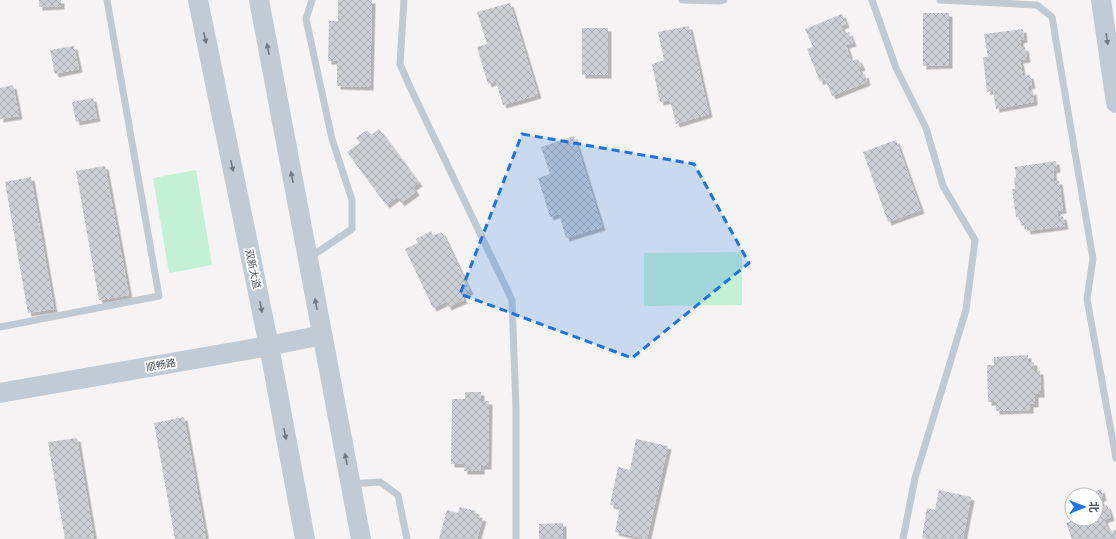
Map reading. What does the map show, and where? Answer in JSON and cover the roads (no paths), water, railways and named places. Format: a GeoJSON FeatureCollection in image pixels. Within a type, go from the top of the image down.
{"type":"FeatureCollection","features":[{"type":"Feature","properties":{"kind":"main road","name":"双新大道"},"geometry":{"type":"LineString","coordinates":[[198,0],[269,346],[305,539]]}},
{"type":"Feature","properties":{"kind":"main road"},"geometry":{"type":"LineString","coordinates":[[259,0],[361,539]]}},
{"type":"Feature","properties":{"kind":"main road"},"geometry":{"type":"LineString","coordinates":[[1101,0],[1116,103]]}},
{"type":"Feature","properties":{"kind":"main road","name":"顺畅路"},"geometry":{"type":"LineString","coordinates":[[0,393],[269,346],[322,335]]}},
{"type":"Feature","properties":{"kind":"lane"},"geometry":{"type":"LineString","coordinates":[[0,327],[159,296],[107,0]]}},
{"type":"Feature","properties":{"kind":"lane"},"geometry":{"type":"LineString","coordinates":[[308,259],[352,229],[352,200],[332,139],[306,19],[312,0]]}},
{"type":"Feature","properties":{"kind":"lane"},"geometry":{"type":"LineString","coordinates":[[404,0],[400,64],[512,300],[516,409],[516,539]]}},
{"type":"Feature","properties":{"kind":"lane"},"geometry":{"type":"LineString","coordinates":[[682,0],[724,0]]}},
{"type":"Feature","properties":{"kind":"lane"},"geometry":{"type":"LineString","coordinates":[[872,0],[896,68],[926,128],[943,186],[975,240],[966,310],[915,478],[903,539]]}},
{"type":"Feature","properties":{"kind":"lane"},"geometry":{"type":"LineString","coordinates":[[940,0],[1037,5],[1052,17],[1093,259],[1087,299],[1116,458]]}},
{"type":"Feature","properties":{"kind":"lane"},"geometry":{"type":"LineString","coordinates":[[351,484],[380,482],[398,495],[407,539]]}}]}
